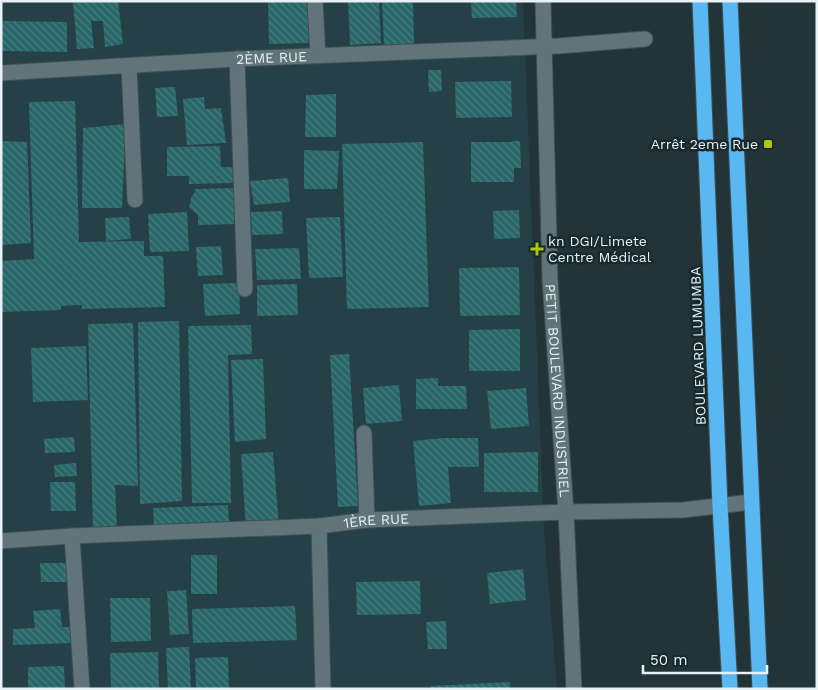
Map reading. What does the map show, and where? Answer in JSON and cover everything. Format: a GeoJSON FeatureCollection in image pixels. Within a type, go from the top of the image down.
{"type":"FeatureCollection","features":[{"type":"Feature","properties":{"kind":"highway","name":"BOULEVARD LUMUMBA"},"geometry":{"type":"LineString","coordinates":[[700,1],[720,506],[730,689]]}},
{"type":"Feature","properties":{"kind":"highway"},"geometry":{"type":"LineString","coordinates":[[730,1],[760,689]]}},
{"type":"Feature","properties":{"kind":"street"},"geometry":{"type":"LineString","coordinates":[[315,1],[318,55]]}},
{"type":"Feature","properties":{"kind":"street","name":"PETIT BOULEVARD INDUSTRIEL"},"geometry":{"type":"LineString","coordinates":[[543,1],[550,280],[566,512],[574,689]]}},
{"type":"Feature","properties":{"kind":"street","name":"2ÈME RUE"},"geometry":{"type":"LineString","coordinates":[[1,73],[236,59],[544,46],[645,39]]}},
{"type":"Feature","properties":{"kind":"street"},"geometry":{"type":"LineString","coordinates":[[236,59],[244,289]]}},
{"type":"Feature","properties":{"kind":"street"},"geometry":{"type":"LineString","coordinates":[[129,66],[135,200]]}},
{"type":"Feature","properties":{"kind":"street"},"geometry":{"type":"LineString","coordinates":[[364,433],[367,520]]}},
{"type":"Feature","properties":{"kind":"street","name":"1ÈRE RUE"},"geometry":{"type":"LineString","coordinates":[[1,541],[72,536],[319,526],[367,520],[566,512],[683,510],[751,502]]}},
{"type":"Feature","properties":{"kind":"street"},"geometry":{"type":"LineString","coordinates":[[319,526],[324,689]]}},
{"type":"Feature","properties":{"kind":"street"},"geometry":{"type":"LineString","coordinates":[[72,536],[82,689]]}},
{"type":"Feature","properties":{"kind":"shaded area"},"geometry":{"type":"Polygon","coordinates":[[[1,1],[523,1],[544,531],[557,689],[1,689],[1,1]]]}},
{"type":"Feature","properties":{"kind":"building"},"geometry":{"type":"Polygon","coordinates":[[[73,1],[118,1],[123,44],[105,47],[103,21],[91,21],[94,48],[77,49],[73,1]]]}},
{"type":"Feature","properties":{"kind":"building"},"geometry":{"type":"Polygon","coordinates":[[[268,1],[309,1],[311,43],[269,44],[268,1]]]}},
{"type":"Feature","properties":{"kind":"building"},"geometry":{"type":"Polygon","coordinates":[[[348,1],[379,1],[381,43],[350,45],[348,1]]]}},
{"type":"Feature","properties":{"kind":"building"},"geometry":{"type":"Polygon","coordinates":[[[382,1],[413,1],[414,44],[384,45],[382,1]]]}},
{"type":"Feature","properties":{"kind":"building"},"geometry":{"type":"Polygon","coordinates":[[[471,1],[516,1],[517,17],[472,18],[471,1]]]}},
{"type":"Feature","properties":{"kind":"building"},"geometry":{"type":"Polygon","coordinates":[[[1,21],[67,22],[67,52],[1,51],[1,21]]]}},
{"type":"Feature","properties":{"kind":"building"},"geometry":{"type":"Polygon","coordinates":[[[428,70],[441,70],[442,91],[429,92],[428,70]]]}},
{"type":"Feature","properties":{"kind":"building"},"geometry":{"type":"Polygon","coordinates":[[[511,81],[512,117],[456,118],[455,82],[511,81]]]}},
{"type":"Feature","properties":{"kind":"building"},"geometry":{"type":"Polygon","coordinates":[[[175,87],[178,116],[157,117],[155,88],[175,87]]]}},
{"type":"Feature","properties":{"kind":"building"},"geometry":{"type":"Polygon","coordinates":[[[336,94],[336,137],[305,137],[306,95],[336,94]]]}},
{"type":"Feature","properties":{"kind":"building"},"geometry":{"type":"Polygon","coordinates":[[[204,97],[205,109],[221,108],[226,143],[187,145],[183,99],[204,97]]]}},
{"type":"Feature","properties":{"kind":"building"},"geometry":{"type":"Polygon","coordinates":[[[75,101],[79,242],[144,241],[144,256],[163,256],[165,307],[82,309],[82,305],[61,306],[61,310],[1,312],[1,261],[34,259],[29,102],[75,101]]]}},
{"type":"Feature","properties":{"kind":"building"},"geometry":{"type":"Polygon","coordinates":[[[126,124],[122,208],[82,208],[83,128],[126,124]]]}},
{"type":"Feature","properties":{"kind":"building"},"geometry":{"type":"Polygon","coordinates":[[[1,141],[27,142],[31,243],[1,245],[1,141]]]}},
{"type":"Feature","properties":{"kind":"building"},"geometry":{"type":"Polygon","coordinates":[[[520,141],[521,168],[514,168],[514,182],[471,182],[471,142],[520,141]]]}},
{"type":"Feature","properties":{"kind":"building"},"geometry":{"type":"Polygon","coordinates":[[[423,142],[429,307],[347,309],[342,144],[423,142]]]}},
{"type":"Feature","properties":{"kind":"building"},"geometry":{"type":"Polygon","coordinates":[[[220,146],[221,167],[237,167],[237,183],[189,184],[189,176],[167,176],[167,147],[220,146]]]}},
{"type":"Feature","properties":{"kind":"building"},"geometry":{"type":"Polygon","coordinates":[[[304,150],[339,151],[337,189],[304,189],[304,150]]]}},
{"type":"Feature","properties":{"kind":"building"},"geometry":{"type":"Polygon","coordinates":[[[288,178],[290,202],[254,205],[250,181],[288,178]]]}},
{"type":"Feature","properties":{"kind":"building"},"geometry":{"type":"Polygon","coordinates":[[[234,188],[235,224],[198,225],[198,215],[189,207],[195,189],[234,188]]]}},
{"type":"Feature","properties":{"kind":"building"},"geometry":{"type":"Polygon","coordinates":[[[519,210],[520,238],[494,239],[493,211],[519,210]]]}},
{"type":"Feature","properties":{"kind":"building"},"geometry":{"type":"Polygon","coordinates":[[[282,211],[283,234],[252,235],[251,212],[282,211]]]}},
{"type":"Feature","properties":{"kind":"building"},"geometry":{"type":"Polygon","coordinates":[[[187,212],[189,251],[150,252],[148,214],[187,212]]]}},
{"type":"Feature","properties":{"kind":"building"},"geometry":{"type":"Polygon","coordinates":[[[129,217],[131,239],[106,241],[105,218],[129,217]]]}},
{"type":"Feature","properties":{"kind":"building"},"geometry":{"type":"Polygon","coordinates":[[[340,217],[343,277],[309,278],[306,218],[340,217]]]}},
{"type":"Feature","properties":{"kind":"building"},"geometry":{"type":"Polygon","coordinates":[[[221,246],[223,275],[198,276],[196,247],[221,246]]]}},
{"type":"Feature","properties":{"kind":"building"},"geometry":{"type":"Polygon","coordinates":[[[299,248],[301,279],[257,280],[255,249],[299,248]]]}},
{"type":"Feature","properties":{"kind":"building"},"geometry":{"type":"Polygon","coordinates":[[[519,267],[520,315],[460,316],[459,268],[519,267]]]}},
{"type":"Feature","properties":{"kind":"building"},"geometry":{"type":"Polygon","coordinates":[[[239,283],[240,314],[205,316],[203,284],[239,283]]]}},
{"type":"Feature","properties":{"kind":"building"},"geometry":{"type":"Polygon","coordinates":[[[297,284],[298,315],[257,316],[257,285],[297,284]]]}},
{"type":"Feature","properties":{"kind":"building"},"geometry":{"type":"Polygon","coordinates":[[[179,321],[182,501],[140,504],[138,322],[179,321]]]}},
{"type":"Feature","properties":{"kind":"building"},"geometry":{"type":"Polygon","coordinates":[[[133,323],[138,486],[115,485],[117,528],[93,528],[88,324],[133,323]]]}},
{"type":"Feature","properties":{"kind":"building"},"geometry":{"type":"Polygon","coordinates":[[[251,325],[252,354],[228,355],[231,503],[192,503],[188,326],[251,325]]]}},
{"type":"Feature","properties":{"kind":"building"},"geometry":{"type":"Polygon","coordinates":[[[520,329],[520,371],[469,371],[469,330],[520,329]]]}},
{"type":"Feature","properties":{"kind":"building"},"geometry":{"type":"Polygon","coordinates":[[[86,346],[88,400],[33,402],[31,348],[86,346]]]}},
{"type":"Feature","properties":{"kind":"building"},"geometry":{"type":"Polygon","coordinates":[[[349,354],[358,506],[338,507],[330,355],[349,354]]]}},
{"type":"Feature","properties":{"kind":"building"},"geometry":{"type":"Polygon","coordinates":[[[263,359],[266,439],[235,442],[231,360],[263,359]]]}},
{"type":"Feature","properties":{"kind":"building"},"geometry":{"type":"Polygon","coordinates":[[[438,378],[438,386],[466,386],[467,409],[416,409],[416,379],[438,378]]]}},
{"type":"Feature","properties":{"kind":"building"},"geometry":{"type":"Polygon","coordinates":[[[399,385],[402,421],[366,424],[363,388],[399,385]]]}},
{"type":"Feature","properties":{"kind":"building"},"geometry":{"type":"Polygon","coordinates":[[[526,388],[529,426],[491,429],[487,391],[526,388]]]}},
{"type":"Feature","properties":{"kind":"building"},"geometry":{"type":"Polygon","coordinates":[[[74,437],[75,452],[45,453],[44,439],[74,437]]]}},
{"type":"Feature","properties":{"kind":"building"},"geometry":{"type":"Polygon","coordinates":[[[443,438],[478,438],[479,467],[448,467],[451,503],[419,506],[413,441],[443,438]]]}},
{"type":"Feature","properties":{"kind":"building"},"geometry":{"type":"Polygon","coordinates":[[[273,452],[279,526],[246,528],[241,454],[273,452]]]}},
{"type":"Feature","properties":{"kind":"building"},"geometry":{"type":"Polygon","coordinates":[[[538,452],[538,492],[484,492],[484,453],[538,452]]]}},
{"type":"Feature","properties":{"kind":"building"},"geometry":{"type":"Polygon","coordinates":[[[76,463],[77,476],[55,477],[54,465],[76,463]]]}},
{"type":"Feature","properties":{"kind":"building"},"geometry":{"type":"Polygon","coordinates":[[[50,482],[75,482],[76,511],[51,511],[50,482]]]}},
{"type":"Feature","properties":{"kind":"building"},"geometry":{"type":"Polygon","coordinates":[[[228,505],[229,522],[154,525],[153,508],[228,505]]]}},
{"type":"Feature","properties":{"kind":"building"},"geometry":{"type":"Polygon","coordinates":[[[191,555],[217,555],[217,594],[191,594],[191,555]]]}},
{"type":"Feature","properties":{"kind":"building"},"geometry":{"type":"Polygon","coordinates":[[[40,563],[69,563],[69,582],[41,582],[40,563]]]}},
{"type":"Feature","properties":{"kind":"building"},"geometry":{"type":"Polygon","coordinates":[[[523,569],[526,600],[490,604],[487,573],[523,569]]]}},
{"type":"Feature","properties":{"kind":"building"},"geometry":{"type":"Polygon","coordinates":[[[420,581],[421,614],[357,615],[356,582],[420,581]]]}},
{"type":"Feature","properties":{"kind":"building"},"geometry":{"type":"Polygon","coordinates":[[[186,590],[189,634],[170,635],[167,591],[186,590]]]}},
{"type":"Feature","properties":{"kind":"building"},"geometry":{"type":"Polygon","coordinates":[[[110,598],[150,598],[151,641],[111,642],[110,598]]]}},
{"type":"Feature","properties":{"kind":"building"},"geometry":{"type":"Polygon","coordinates":[[[295,606],[297,640],[193,643],[192,609],[295,606]]]}},
{"type":"Feature","properties":{"kind":"building"},"geometry":{"type":"Polygon","coordinates":[[[60,609],[62,627],[71,627],[72,643],[13,645],[13,629],[35,628],[33,611],[60,609]]]}},
{"type":"Feature","properties":{"kind":"building"},"geometry":{"type":"Polygon","coordinates":[[[446,621],[447,649],[428,649],[426,622],[446,621]]]}},
{"type":"Feature","properties":{"kind":"building"},"geometry":{"type":"Polygon","coordinates":[[[189,647],[191,689],[168,689],[166,648],[189,647]]]}},
{"type":"Feature","properties":{"kind":"building"},"geometry":{"type":"Polygon","coordinates":[[[158,652],[159,689],[111,689],[110,653],[158,652]]]}},
{"type":"Feature","properties":{"kind":"building"},"geometry":{"type":"Polygon","coordinates":[[[228,657],[229,689],[196,689],[195,658],[228,657]]]}},
{"type":"Feature","properties":{"kind":"building"},"geometry":{"type":"Polygon","coordinates":[[[64,666],[65,689],[28,689],[28,667],[64,666]]]}},
{"type":"Feature","properties":{"kind":"building"},"geometry":{"type":"Polygon","coordinates":[[[510,682],[510,689],[431,689],[431,686],[510,682]]]}},
{"type":"Feature","properties":{"kind":"place","name":"Arrêt 2eme Rue"},"geometry":{"type":"Point","coordinates":[768,144]}},
{"type":"Feature","properties":{"kind":"place","name":"kn DGI/Limete Centre Médical"},"geometry":{"type":"Point","coordinates":[537,249]}}]}
